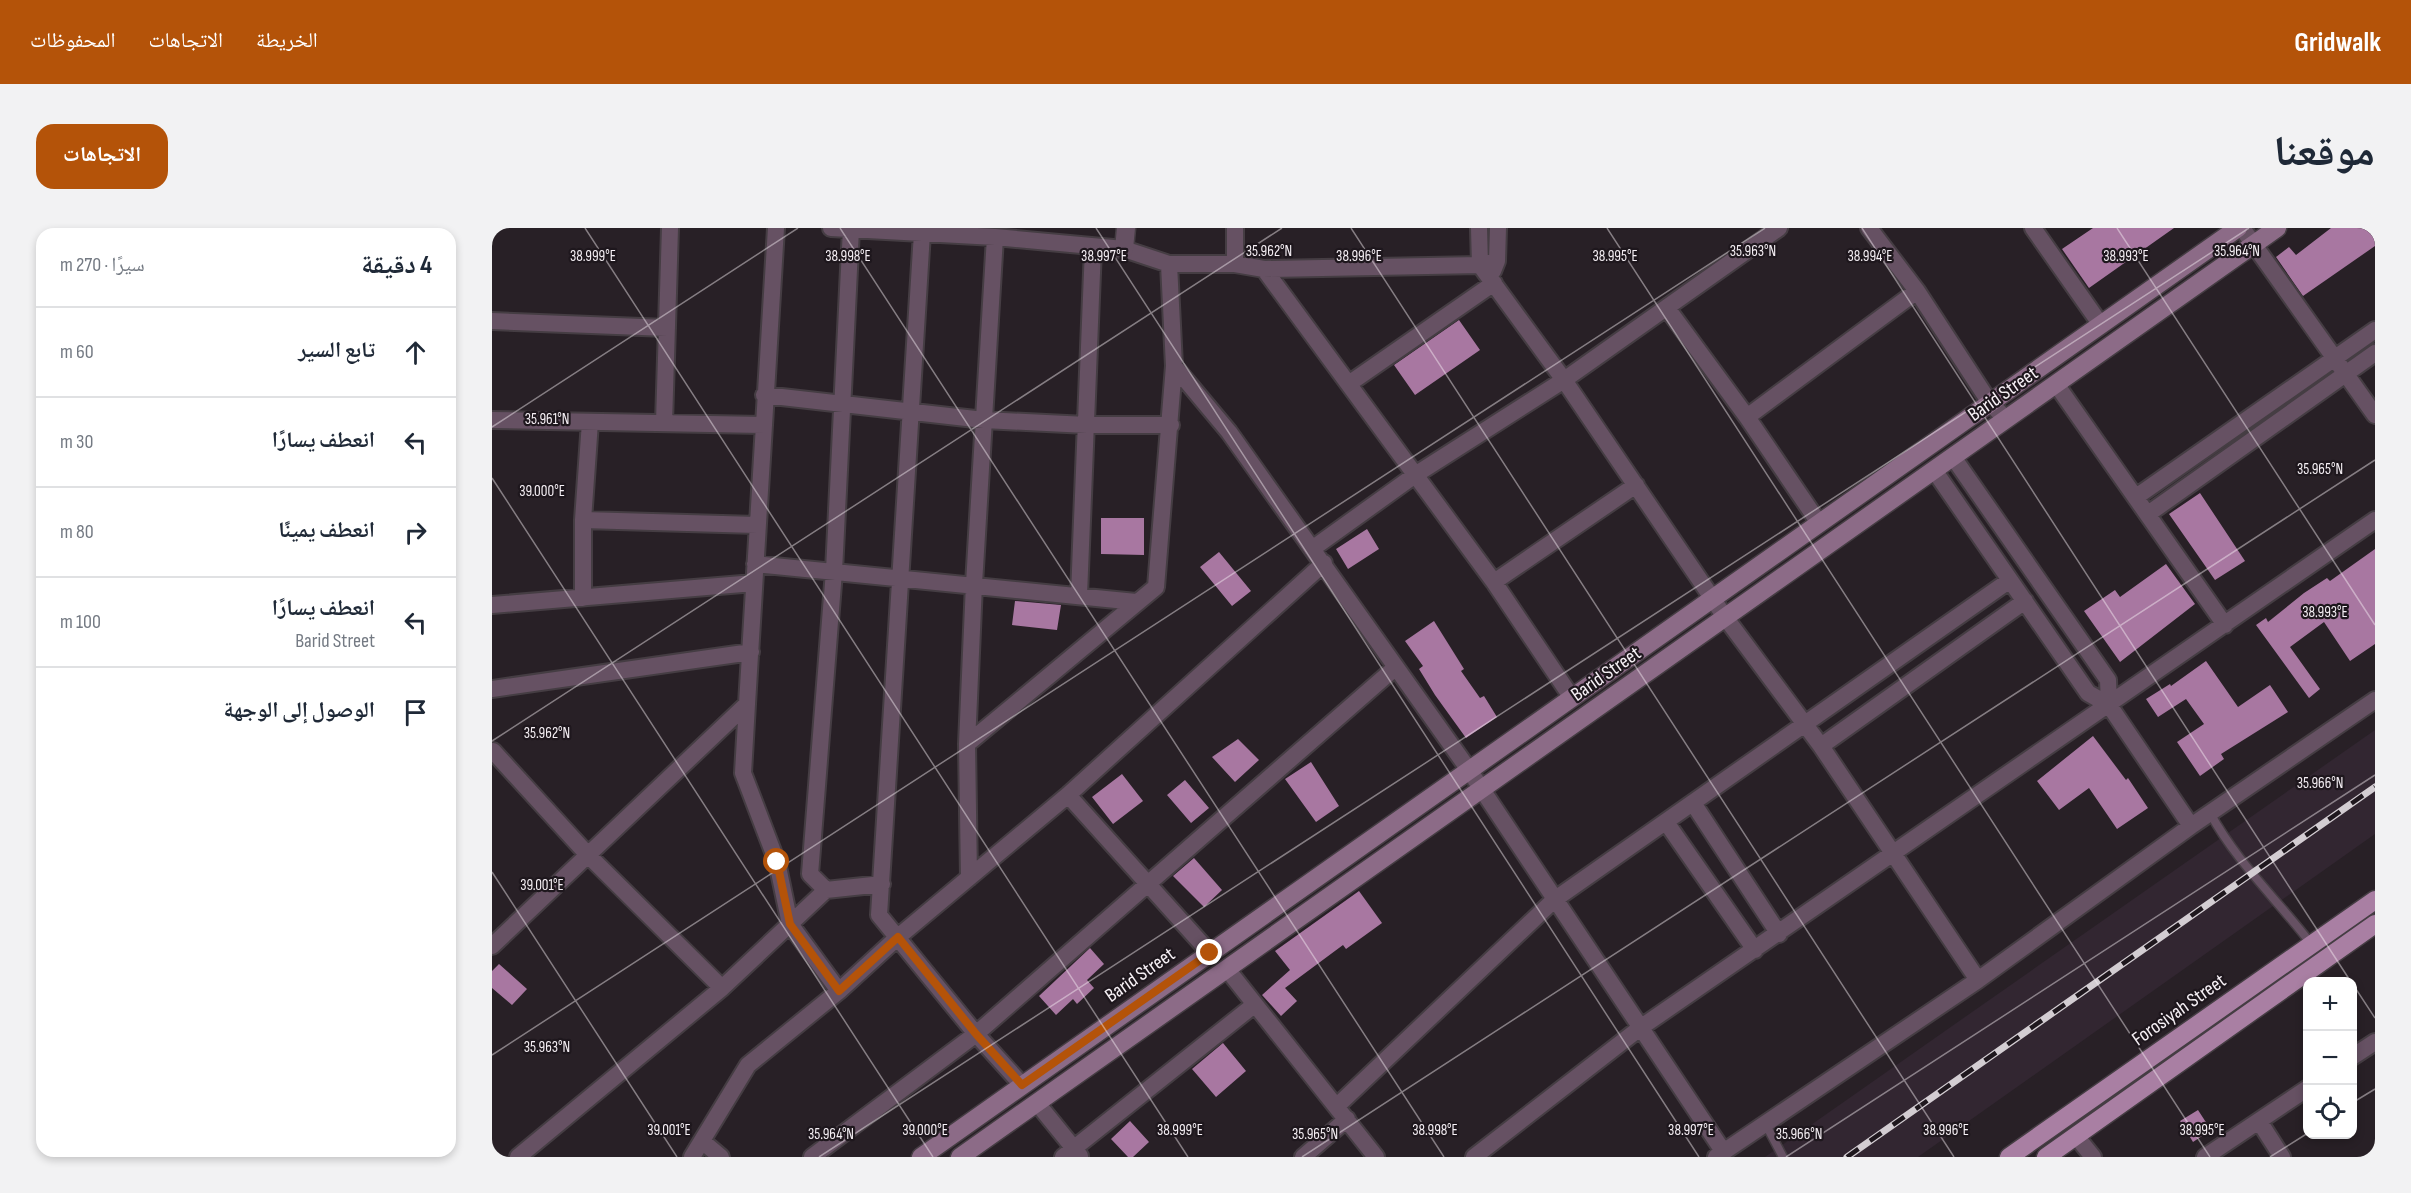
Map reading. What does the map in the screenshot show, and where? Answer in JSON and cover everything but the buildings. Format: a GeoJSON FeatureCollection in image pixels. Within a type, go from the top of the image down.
{"type":"FeatureCollection","features":[{"type":"Feature","properties":{"kind":"main road","name":"Barid Street"},"geometry":{"type":"LineString","coordinates":[[921,1157],[2240,228]]}},
{"type":"Feature","properties":{"kind":"main road","name":"Barid Street"},"geometry":{"type":"LineString","coordinates":[[960,1157],[2277,228]]}},
{"type":"Feature","properties":{"kind":"main road","name":"Forosiyah Street"},"geometry":{"type":"LineString","coordinates":[[2009,1157],[2375,900]]}},
{"type":"Feature","properties":{"kind":"main road"},"geometry":{"type":"LineString","coordinates":[[2046,1157],[2374,926]]}},
{"type":"Feature","properties":{"kind":"street"},"geometry":{"type":"LineString","coordinates":[[664,423],[670,228]]}},
{"type":"Feature","properties":{"kind":"street"},"geometry":{"type":"LineString","coordinates":[[776,228],[764,395],[743,773],[777,862],[790,924],[839,991]]}},
{"type":"Feature","properties":{"kind":"street"},"geometry":{"type":"LineString","coordinates":[[831,228],[995,237],[1093,248],[1124,249],[1169,264],[1235,264],[1264,269],[1490,272]]}},
{"type":"Feature","properties":{"kind":"street"},"geometry":{"type":"LineString","coordinates":[[1124,249],[1126,228]]}},
{"type":"Feature","properties":{"kind":"street"},"geometry":{"type":"LineString","coordinates":[[1235,228],[1235,264]]}},
{"type":"Feature","properties":{"kind":"street"},"geometry":{"type":"LineString","coordinates":[[1479,228],[1490,272],[1725,617],[1821,746],[1978,980]]}},
{"type":"Feature","properties":{"kind":"street"},"geometry":{"type":"LineString","coordinates":[[1350,383],[1490,272],[1498,228]]}},
{"type":"Feature","properties":{"kind":"street"},"geometry":{"type":"LineString","coordinates":[[1312,549],[1415,475],[1564,380],[1779,228]]}},
{"type":"Feature","properties":{"kind":"street"},"geometry":{"type":"LineString","coordinates":[[1869,228],[1917,291],[1990,403],[2006,419]]}},
{"type":"Feature","properties":{"kind":"street"},"geometry":{"type":"LineString","coordinates":[[2033,228],[2101,325]]}},
{"type":"Feature","properties":{"kind":"street"},"geometry":{"type":"LineString","coordinates":[[2240,228],[2375,416]]}},
{"type":"Feature","properties":{"kind":"street"},"geometry":{"type":"LineString","coordinates":[[826,890],[810,874],[834,571],[851,229]]}},
{"type":"Feature","properties":{"kind":"street"},"geometry":{"type":"LineString","coordinates":[[922,232],[879,915],[976,1034],[1022,1085]]}},
{"type":"Feature","properties":{"kind":"street"},"geometry":{"type":"LineString","coordinates":[[969,878],[967,744],[974,584],[995,237]]}},
{"type":"Feature","properties":{"kind":"street"},"geometry":{"type":"LineString","coordinates":[[1079,595],[1093,248]]}},
{"type":"Feature","properties":{"kind":"street"},"geometry":{"type":"LineString","coordinates":[[967,744],[1156,587],[1174,366],[1169,264]]}},
{"type":"Feature","properties":{"kind":"street"},"geometry":{"type":"LineString","coordinates":[[1264,269],[1494,582],[1572,698]]}},
{"type":"Feature","properties":{"kind":"street"},"geometry":{"type":"LineString","coordinates":[[1747,417],[1917,291]]}},
{"type":"Feature","properties":{"kind":"street"},"geometry":{"type":"LineString","coordinates":[[1667,308],[1747,417],[1819,524]]}},
{"type":"Feature","properties":{"kind":"street"},"geometry":{"type":"LineString","coordinates":[[492,321],[667,328]]}},
{"type":"Feature","properties":{"kind":"street"},"geometry":{"type":"LineString","coordinates":[[2136,498],[2375,330]]}},
{"type":"Feature","properties":{"kind":"street"},"geometry":{"type":"LineString","coordinates":[[2148,514],[2375,353]]}},
{"type":"Feature","properties":{"kind":"street"},"geometry":{"type":"LineString","coordinates":[[1174,366],[1229,432],[1324,563],[1469,771],[1640,1028],[1719,1154],[1978,980],[2191,826],[2375,700]]}},
{"type":"Feature","properties":{"kind":"street"},"geometry":{"type":"LineString","coordinates":[[2056,384],[2225,625]]}},
{"type":"Feature","properties":{"kind":"street"},"geometry":{"type":"LineString","coordinates":[[764,395],[843,403],[911,414],[984,420],[1087,425],[1171,425]]}},
{"type":"Feature","properties":{"kind":"street"},"geometry":{"type":"LineString","coordinates":[[492,420],[763,425]]}},
{"type":"Feature","properties":{"kind":"street"},"geometry":{"type":"LineString","coordinates":[[583,598],[584,520],[590,422]]}},
{"type":"Feature","properties":{"kind":"street"},"geometry":{"type":"LineString","coordinates":[[1953,456],[2108,680],[2109,705]]}},
{"type":"Feature","properties":{"kind":"street"},"geometry":{"type":"LineString","coordinates":[[1934,470],[2088,693],[2109,705],[2191,826]]}},
{"type":"Feature","properties":{"kind":"street"},"geometry":{"type":"LineString","coordinates":[[1494,582],[1635,485]]}},
{"type":"Feature","properties":{"kind":"street"},"geometry":{"type":"LineString","coordinates":[[584,520],[757,525]]}},
{"type":"Feature","properties":{"kind":"street"},"geometry":{"type":"LineString","coordinates":[[1474,1157],[1640,1028],[2375,520]]}},
{"type":"Feature","properties":{"kind":"street"},"geometry":{"type":"LineString","coordinates":[[692,1157],[748,1065],[839,991],[898,937],[1068,795],[1324,563]]}},
{"type":"Feature","properties":{"kind":"street"},"geometry":{"type":"LineString","coordinates":[[755,564],[974,584],[1136,602]]}},
{"type":"Feature","properties":{"kind":"street"},"geometry":{"type":"LineString","coordinates":[[1303,1157],[1342,1113],[1554,900],[2010,580]]}},
{"type":"Feature","properties":{"kind":"street"},"geometry":{"type":"LineString","coordinates":[[492,605],[754,583]]}},
{"type":"Feature","properties":{"kind":"street"},"geometry":{"type":"LineString","coordinates":[[1821,746],[2025,601]]}},
{"type":"Feature","properties":{"kind":"street"},"geometry":{"type":"LineString","coordinates":[[492,689],[751,651]]}},
{"type":"Feature","properties":{"kind":"street"},"geometry":{"type":"LineString","coordinates":[[812,1157],[976,1034],[1396,667]]}},
{"type":"Feature","properties":{"kind":"street"},"geometry":{"type":"LineString","coordinates":[[492,946],[747,705]]}},
{"type":"Feature","properties":{"kind":"street"},"geometry":{"type":"LineString","coordinates":[[492,746],[492,752],[588,855],[722,988]]}},
{"type":"Feature","properties":{"kind":"street"},"geometry":{"type":"LineString","coordinates":[[1068,795],[1210,953]]}},
{"type":"Feature","properties":{"kind":"street"},"geometry":{"type":"LineString","coordinates":[[1693,803],[1779,933]]}},
{"type":"Feature","properties":{"kind":"street"},"geometry":{"type":"LineString","coordinates":[[1666,822],[1755,950]]}},
{"type":"Feature","properties":{"kind":"street"},"geometry":{"type":"LineString","coordinates":[[518,1157],[722,988],[826,890],[882,884]]}},
{"type":"Feature","properties":{"kind":"street"},"geometry":{"type":"LineString","coordinates":[[1227,969],[1376,1157]]}},
{"type":"Feature","properties":{"kind":"street"},"geometry":{"type":"LineString","coordinates":[[1037,1103],[1072,1154],[1254,1005]]}},
{"type":"Feature","properties":{"kind":"street"},"geometry":{"type":"LineString","coordinates":[[2357,1054],[2375,1042]]}},
{"type":"Feature","properties":{"kind":"street"},"geometry":{"type":"LineString","coordinates":[[2205,1157],[2303,1091]]}},
{"type":"Feature","properties":{"kind":"street"},"geometry":{"type":"LineString","coordinates":[[2259,1121],[2282,1157]]}},
{"type":"Feature","properties":{"kind":"street"},"geometry":{"type":"LineString","coordinates":[[2076,1136],[2093,1157]]}},
{"type":"Feature","properties":{"kind":"street"},"geometry":{"type":"LineString","coordinates":[[702,1141],[721,1157]]}},
{"type":"Feature","properties":{"kind":"lane"},"geometry":{"type":"LineString","coordinates":[[2210,813],[2227,844],[2250,874],[2282,905],[2312,945]]}},
{"type":"Feature","properties":{"kind":"lane"},"geometry":{"type":"LineString","coordinates":[[1765,1123],[1783,1157]]}},
{"type":"Feature","properties":{"kind":"shaded area"},"geometry":{"type":"Polygon","coordinates":[[[2375,730],[2375,834],[1918,1157],[1765,1157],[2375,730]]]}},
{"type":"Feature","properties":{"kind":"railway"},"geometry":{"type":"LineString","coordinates":[[1847,1157],[2375,787]]}},
{"type":"Feature","properties":{"kind":"route"},"geometry":{"type":"LineString","coordinates":[[777,862],[790,924],[839,991],[898,937],[976,1034],[1022,1085],[1210,953]]}}]}
